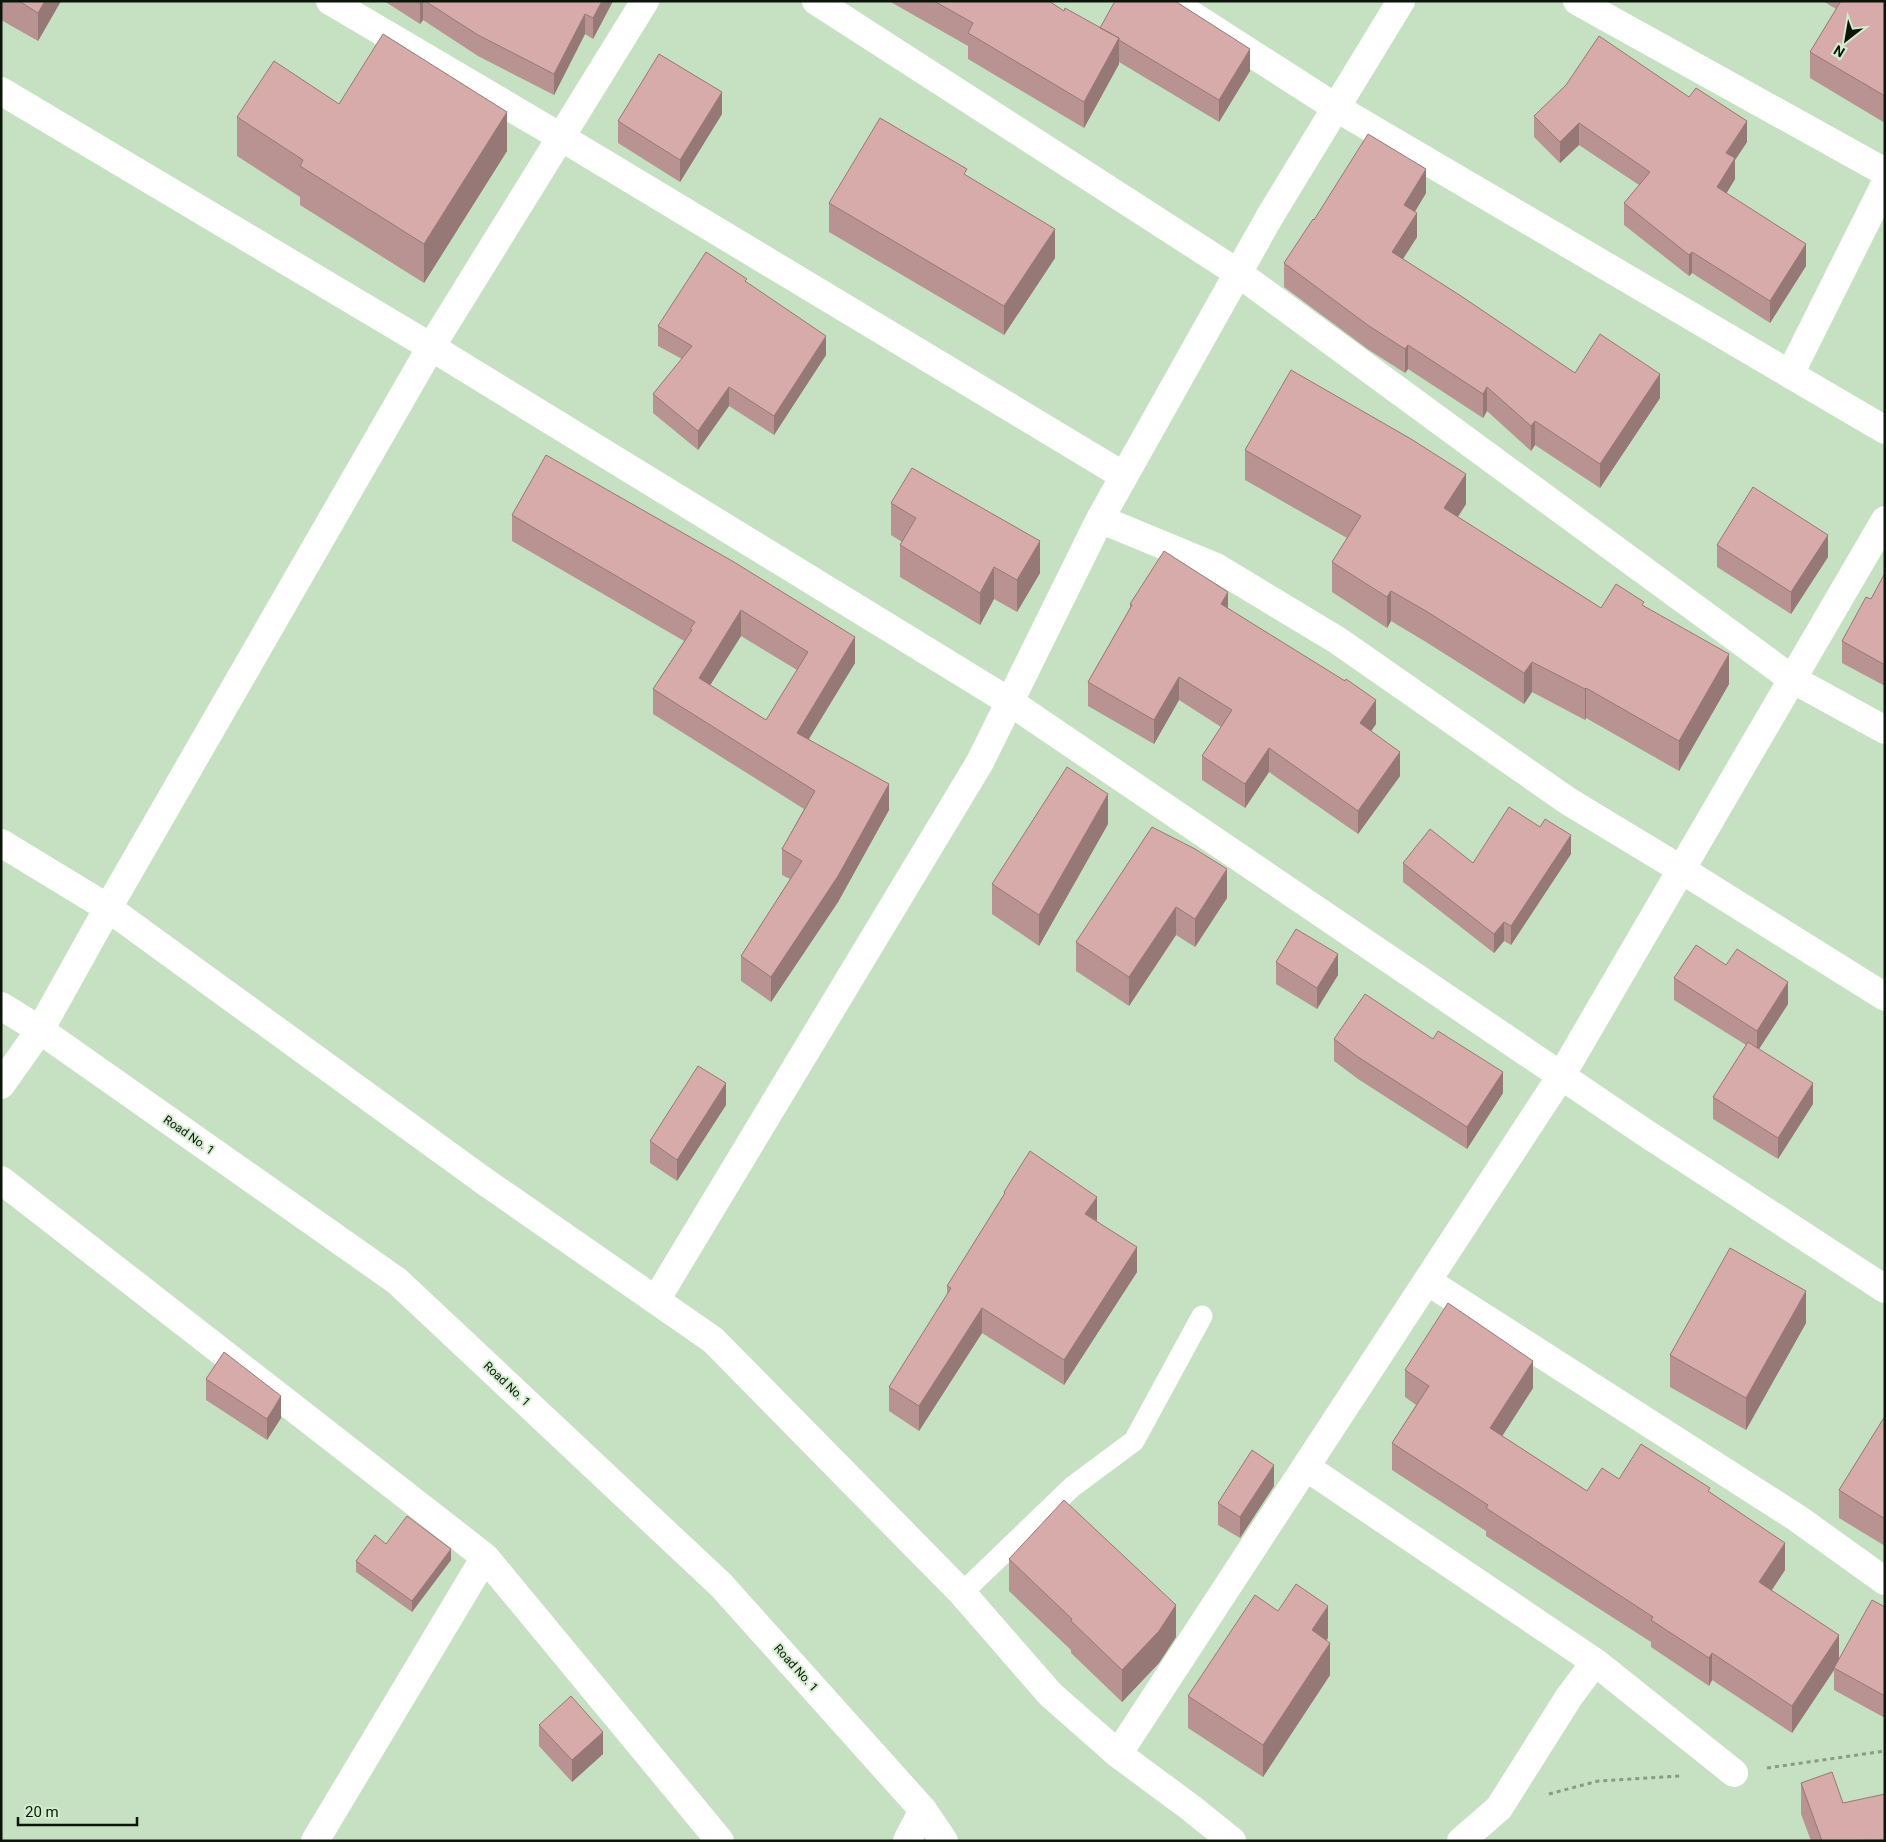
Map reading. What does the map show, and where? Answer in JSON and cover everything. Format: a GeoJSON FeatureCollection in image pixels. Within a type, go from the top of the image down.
{"type":"FeatureCollection","features":[{"type":"Feature","properties":{"kind":"main road"},"geometry":{"type":"LineString","coordinates":[[330,1],[561,137],[1124,476]]}},
{"type":"Feature","properties":{"kind":"main road"},"geometry":{"type":"LineString","coordinates":[[1,1085],[40,1030],[430,347],[645,1]]}},
{"type":"Feature","properties":{"kind":"main road"},"geometry":{"type":"LineString","coordinates":[[816,1],[1238,273],[1792,679],[1885,730]]}},
{"type":"Feature","properties":{"kind":"main road"},"geometry":{"type":"LineString","coordinates":[[1170,1],[1335,107],[1885,430]]}},
{"type":"Feature","properties":{"kind":"main road"},"geometry":{"type":"LineString","coordinates":[[656,1300],[980,762],[1100,519],[1238,273],[1335,107],[1401,1]]}},
{"type":"Feature","properties":{"kind":"main road"},"geometry":{"type":"LineString","coordinates":[[1577,1],[1885,172]]}},
{"type":"Feature","properties":{"kind":"main road"},"geometry":{"type":"LineString","coordinates":[[1,91],[430,347],[1010,702],[1561,1076],[1885,1289]]}},
{"type":"Feature","properties":{"kind":"main road"},"geometry":{"type":"LineString","coordinates":[[1790,374],[1885,184]]}},
{"type":"Feature","properties":{"kind":"main road"},"geometry":{"type":"LineString","coordinates":[[1100,519],[1216,568],[1313,626],[1345,646],[1568,801],[1885,997]]}},
{"type":"Feature","properties":{"kind":"main road"},"geometry":{"type":"LineString","coordinates":[[1118,1754],[1561,1076],[1885,520]]}},
{"type":"Feature","properties":{"kind":"main road"},"geometry":{"type":"LineString","coordinates":[[1,843],[108,908],[484,1181],[713,1340],[962,1593],[1050,1694],[1118,1754],[1232,1841]]}},
{"type":"Feature","properties":{"kind":"main road","name":"Road No. 1"},"geometry":{"type":"LineString","coordinates":[[1,1006],[40,1030],[397,1280],[721,1585],[923,1810],[944,1841]]}},
{"type":"Feature","properties":{"kind":"main road"},"geometry":{"type":"LineString","coordinates":[[1,1180],[485,1557],[720,1841]]}},
{"type":"Feature","properties":{"kind":"main road"},"geometry":{"type":"LineString","coordinates":[[1427,1281],[1797,1518],[1885,1581]]}},
{"type":"Feature","properties":{"kind":"main road"},"geometry":{"type":"LineString","coordinates":[[1306,1467],[1595,1662],[1734,1773]]}},
{"type":"Feature","properties":{"kind":"main road"},"geometry":{"type":"LineString","coordinates":[[315,1841],[485,1557]]}},
{"type":"Feature","properties":{"kind":"main road"},"geometry":{"type":"LineString","coordinates":[[1461,1841],[1499,1808],[1569,1697],[1595,1662]]}},
{"type":"Feature","properties":{"kind":"main road"},"geometry":{"type":"LineString","coordinates":[[907,1841],[923,1810]]}},
{"type":"Feature","properties":{"kind":"lane"},"geometry":{"type":"LineString","coordinates":[[962,1593],[1072,1488],[1134,1441],[1202,1316]]}},
{"type":"Feature","properties":{"kind":"building"},"geometry":{"type":"Polygon","coordinates":[[[19,1],[45,1],[38,13],[19,1]]]}},
{"type":"Feature","properties":{"kind":"building"},"geometry":{"type":"Polygon","coordinates":[[[425,1],[602,1],[593,18],[585,14],[554,74],[478,35],[425,1]]]}},
{"type":"Feature","properties":{"kind":"building"},"geometry":{"type":"Polygon","coordinates":[[[934,1],[1049,1],[1064,11],[1065,8],[1119,38],[1084,102],[968,33],[973,23],[934,1]]]}},
{"type":"Feature","properties":{"kind":"building"},"geometry":{"type":"Polygon","coordinates":[[[1115,1],[1175,1],[1250,49],[1219,100],[1100,28],[1115,1]]]}},
{"type":"Feature","properties":{"kind":"building"},"geometry":{"type":"Polygon","coordinates":[[[1841,1],[1885,1],[1885,96],[1810,52],[1841,1]]]}},
{"type":"Feature","properties":{"kind":"building"},"geometry":{"type":"Polygon","coordinates":[[[383,34],[507,112],[424,244],[300,166],[303,160],[237,117],[274,61],[339,104],[383,34]]]}},
{"type":"Feature","properties":{"kind":"building"},"geometry":{"type":"Polygon","coordinates":[[[1599,36],[1689,97],[1696,88],[1747,121],[1726,153],[1735,158],[1717,187],[1806,244],[1770,301],[1692,252],[1689,255],[1624,203],[1650,172],[1579,123],[1560,142],[1534,116],[1566,85],[1599,36]]]}},
{"type":"Feature","properties":{"kind":"building"},"geometry":{"type":"Polygon","coordinates":[[[659,54],[722,92],[680,160],[618,121],[659,54]]]}},
{"type":"Feature","properties":{"kind":"building"},"geometry":{"type":"Polygon","coordinates":[[[880,118],[967,169],[964,174],[1055,229],[1004,306],[829,203],[880,118]]]}},
{"type":"Feature","properties":{"kind":"building"},"geometry":{"type":"Polygon","coordinates":[[[1368,134],[1426,169],[1404,205],[1417,213],[1392,252],[1575,373],[1600,334],[1660,374],[1600,464],[1535,421],[1531,426],[1487,387],[1483,394],[1408,345],[1405,349],[1369,326],[1284,263],[1314,220],[1368,134]]]}},
{"type":"Feature","properties":{"kind":"building"},"geometry":{"type":"Polygon","coordinates":[[[706,252],[826,336],[774,416],[729,387],[698,431],[653,394],[692,346],[658,326],[706,252]]]}},
{"type":"Feature","properties":{"kind":"building"},"geometry":{"type":"Polygon","coordinates":[[[1291,370],[1411,439],[1466,474],[1444,508],[1601,608],[1616,584],[1644,602],[1642,605],[1729,654],[1679,741],[1586,688],[1532,662],[1524,673],[1426,611],[1391,591],[1387,597],[1332,562],[1361,516],[1245,450],[1291,370]]]}},
{"type":"Feature","properties":{"kind":"building"},"geometry":{"type":"Polygon","coordinates":[[[546,455],[734,562],[855,637],[797,733],[889,784],[838,876],[771,977],[741,956],[802,861],[782,849],[815,791],[653,689],[692,630],[690,629],[695,622],[512,515],[546,455]],[[741,610],[699,678],[766,720],[808,652],[741,610]]]}},
{"type":"Feature","properties":{"kind":"building"},"geometry":{"type":"Polygon","coordinates":[[[912,468],[1040,541],[1017,580],[994,567],[980,593],[900,545],[916,518],[891,503],[912,468]]]}},
{"type":"Feature","properties":{"kind":"building"},"geometry":{"type":"Polygon","coordinates":[[[1753,487],[1828,535],[1791,592],[1717,545],[1753,487]]]}},
{"type":"Feature","properties":{"kind":"building"},"geometry":{"type":"Polygon","coordinates":[[[1164,551],[1228,592],[1221,604],[1345,681],[1346,679],[1376,700],[1360,723],[1400,752],[1358,811],[1269,748],[1245,784],[1202,756],[1232,710],[1179,677],[1154,720],[1088,682],[1132,605],[1130,604],[1164,551]]]}},
{"type":"Feature","properties":{"kind":"building"},"geometry":{"type":"Polygon","coordinates":[[[1885,573],[1885,665],[1842,641],[1866,597],[1871,599],[1885,573]]]}},
{"type":"Feature","properties":{"kind":"building"},"geometry":{"type":"Polygon","coordinates":[[[1067,767],[1108,794],[1039,915],[992,884],[1067,767]]]}},
{"type":"Feature","properties":{"kind":"building"},"geometry":{"type":"Polygon","coordinates":[[[1509,807],[1540,827],[1545,819],[1571,835],[1511,926],[1504,922],[1494,934],[1403,863],[1430,829],[1473,863],[1509,807]]]}},
{"type":"Feature","properties":{"kind":"building"},"geometry":{"type":"Polygon","coordinates":[[[1152,827],[1195,849],[1227,869],[1195,919],[1176,907],[1129,977],[1076,942],[1152,827]]]}},
{"type":"Feature","properties":{"kind":"building"},"geometry":{"type":"Polygon","coordinates":[[[1296,929],[1338,954],[1317,988],[1276,962],[1296,929]]]}},
{"type":"Feature","properties":{"kind":"building"},"geometry":{"type":"Polygon","coordinates":[[[1696,945],[1726,965],[1737,949],[1788,982],[1757,1031],[1674,978],[1696,945]]]}},
{"type":"Feature","properties":{"kind":"building"},"geometry":{"type":"Polygon","coordinates":[[[1365,994],[1433,1039],[1438,1031],[1503,1072],[1467,1127],[1358,1057],[1334,1039],[1365,994]]]}},
{"type":"Feature","properties":{"kind":"building"},"geometry":{"type":"Polygon","coordinates":[[[1748,1042],[1813,1083],[1778,1138],[1713,1097],[1748,1042]]]}},
{"type":"Feature","properties":{"kind":"building"},"geometry":{"type":"Polygon","coordinates":[[[698,1066],[726,1083],[677,1160],[650,1141],[698,1066]]]}},
{"type":"Feature","properties":{"kind":"building"},"geometry":{"type":"Polygon","coordinates":[[[1030,1151],[1097,1197],[1085,1214],[1137,1247],[1064,1360],[982,1308],[919,1406],[889,1387],[951,1288],[947,1286],[1030,1151]]]}},
{"type":"Feature","properties":{"kind":"building"},"geometry":{"type":"Polygon","coordinates":[[[1730,1248],[1806,1291],[1746,1398],[1670,1355],[1730,1248]]]}},
{"type":"Feature","properties":{"kind":"building"},"geometry":{"type":"Polygon","coordinates":[[[1448,1303],[1533,1361],[1490,1428],[1587,1491],[1602,1468],[1619,1479],[1641,1444],[1710,1488],[1708,1491],[1785,1543],[1759,1582],[1839,1635],[1792,1706],[1712,1653],[1709,1658],[1651,1620],[1653,1617],[1486,1508],[1488,1505],[1392,1443],[1429,1386],[1405,1370],[1448,1303]]]}},
{"type":"Feature","properties":{"kind":"building"},"geometry":{"type":"Polygon","coordinates":[[[224,1352],[281,1396],[267,1419],[206,1379],[224,1352]]]}},
{"type":"Feature","properties":{"kind":"building"},"geometry":{"type":"Polygon","coordinates":[[[1885,1416],[1885,1519],[1839,1490],[1885,1416]]]}},
{"type":"Feature","properties":{"kind":"building"},"geometry":{"type":"Polygon","coordinates":[[[1252,1450],[1274,1465],[1240,1517],[1218,1503],[1252,1450]]]}},
{"type":"Feature","properties":{"kind":"building"},"geometry":{"type":"Polygon","coordinates":[[[1064,1500],[1176,1605],[1159,1631],[1122,1670],[1009,1559],[1064,1500]]]}},
{"type":"Feature","properties":{"kind":"building"},"geometry":{"type":"Polygon","coordinates":[[[407,1516],[451,1549],[412,1601],[356,1561],[375,1535],[386,1544],[407,1516]]]}},
{"type":"Feature","properties":{"kind":"building"},"geometry":{"type":"Polygon","coordinates":[[[1296,1584],[1328,1606],[1312,1630],[1330,1643],[1263,1745],[1188,1696],[1255,1595],[1278,1611],[1296,1584]]]}},
{"type":"Feature","properties":{"kind":"building"},"geometry":{"type":"Polygon","coordinates":[[[1872,1600],[1885,1607],[1885,1696],[1834,1668],[1872,1600]]]}},
{"type":"Feature","properties":{"kind":"building"},"geometry":{"type":"Polygon","coordinates":[[[571,1696],[603,1732],[572,1760],[539,1725],[571,1696]]]}},
{"type":"Feature","properties":{"kind":"building"},"geometry":{"type":"Polygon","coordinates":[[[1832,1772],[1843,1803],[1885,1794],[1885,1840],[1822,1841],[1801,1783],[1832,1772]]]}}]}
